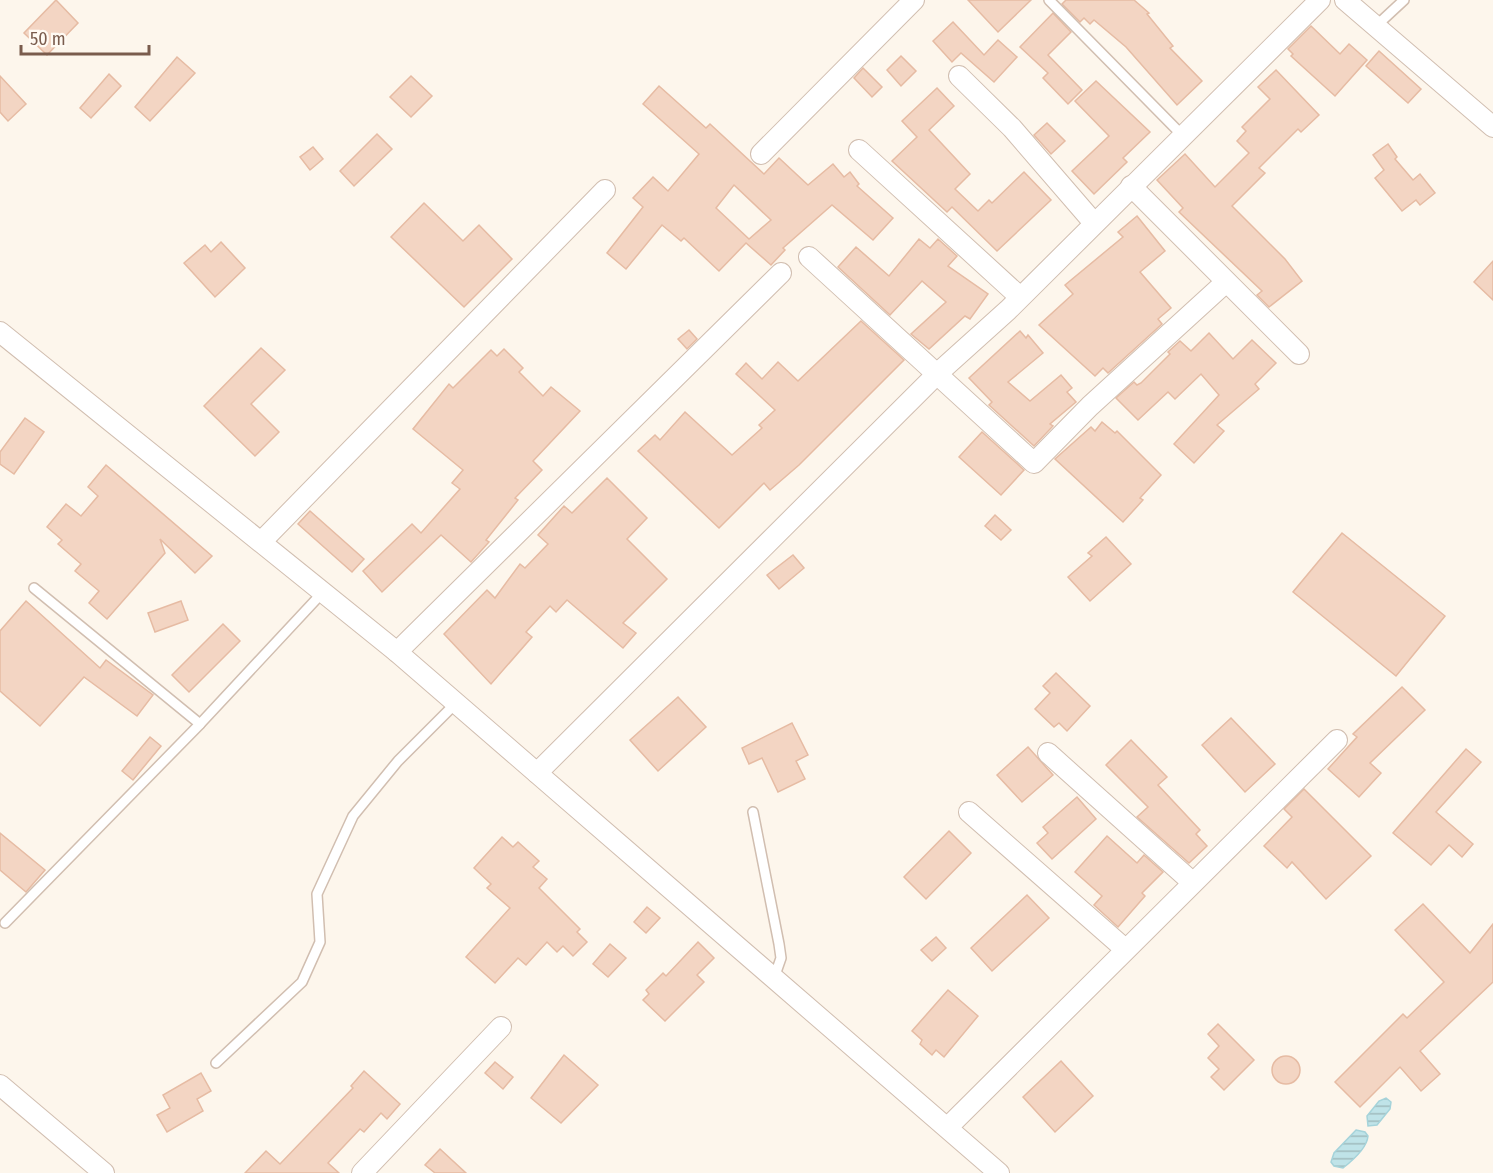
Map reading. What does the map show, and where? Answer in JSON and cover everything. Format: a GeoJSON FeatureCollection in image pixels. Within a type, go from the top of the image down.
{"type":"FeatureCollection","features":[{"type":"Feature","properties":{"kind":"street"},"geometry":{"type":"LineString","coordinates":[[761,154],[914,0]]}},
{"type":"Feature","properties":{"kind":"street"},"geometry":{"type":"LineString","coordinates":[[537,772],[938,373],[1020,297],[1320,0]]}},
{"type":"Feature","properties":{"kind":"street"},"geometry":{"type":"LineString","coordinates":[[1346,0],[1493,128]]}},
{"type":"Feature","properties":{"kind":"street"},"geometry":{"type":"LineString","coordinates":[[959,76],[1012,128],[1094,223]]}},
{"type":"Feature","properties":{"kind":"street"},"geometry":{"type":"LineString","coordinates":[[858,150],[1020,297]]}},
{"type":"Feature","properties":{"kind":"street"},"geometry":{"type":"LineString","coordinates":[[1131,186],[1299,354]]}},
{"type":"Feature","properties":{"kind":"street"},"geometry":{"type":"LineString","coordinates":[[262,541],[604,189]]}},
{"type":"Feature","properties":{"kind":"street"},"geometry":{"type":"LineString","coordinates":[[809,256],[1034,463],[1090,406],[1226,282]]}},
{"type":"Feature","properties":{"kind":"street"},"geometry":{"type":"LineString","coordinates":[[397,652],[782,273]]}},
{"type":"Feature","properties":{"kind":"street"},"geometry":{"type":"LineString","coordinates":[[0,332],[397,652],[999,1173]]}},
{"type":"Feature","properties":{"kind":"street"},"geometry":{"type":"LineString","coordinates":[[948,1128],[1192,882],[1337,740]]}},
{"type":"Feature","properties":{"kind":"street"},"geometry":{"type":"LineString","coordinates":[[1048,753],[1192,882]]}},
{"type":"Feature","properties":{"kind":"street"},"geometry":{"type":"LineString","coordinates":[[969,812],[1125,949]]}},
{"type":"Feature","properties":{"kind":"street"},"geometry":{"type":"LineString","coordinates":[[362,1173],[501,1027]]}},
{"type":"Feature","properties":{"kind":"street"},"geometry":{"type":"LineString","coordinates":[[0,1085],[104,1173]]}},
{"type":"Feature","properties":{"kind":"lane"},"geometry":{"type":"LineString","coordinates":[[1049,0],[1182,135]]}},
{"type":"Feature","properties":{"kind":"lane"},"geometry":{"type":"LineString","coordinates":[[1376,26],[1404,0]]}},
{"type":"Feature","properties":{"kind":"lane"},"geometry":{"type":"LineString","coordinates":[[33,588],[200,724]]}},
{"type":"Feature","properties":{"kind":"lane"},"geometry":{"type":"LineString","coordinates":[[5,923],[200,724],[324,591]]}},
{"type":"Feature","properties":{"kind":"lane"},"geometry":{"type":"LineString","coordinates":[[216,1063],[302,982],[320,942],[317,894],[353,816],[398,761],[456,703]]}},
{"type":"Feature","properties":{"kind":"lane"},"geometry":{"type":"LineString","coordinates":[[753,812],[781,958],[774,978]]}},
{"type":"Feature","properties":{"kind":"water"},"geometry":{"type":"Polygon","coordinates":[[[1386,1098],[1391,1102],[1390,1109],[1377,1125],[1368,1126],[1367,1116],[1379,1101],[1386,1098]]]}},
{"type":"Feature","properties":{"kind":"water"},"geometry":{"type":"Polygon","coordinates":[[[1356,1130],[1365,1132],[1368,1136],[1362,1150],[1343,1168],[1334,1166],[1331,1162],[1334,1153],[1356,1130]]]}},
{"type":"Feature","properties":{"kind":"building"},"geometry":{"type":"Polygon","coordinates":[[[56,0],[78,23],[47,55],[24,33],[56,0]]]}},
{"type":"Feature","properties":{"kind":"building"},"geometry":{"type":"Polygon","coordinates":[[[968,0],[1031,0],[998,32],[968,0]]]}},
{"type":"Feature","properties":{"kind":"building"},"geometry":{"type":"Polygon","coordinates":[[[1066,0],[1134,0],[1149,13],[1147,14],[1173,46],[1170,48],[1202,81],[1177,105],[1126,47],[1094,20],[1090,24],[1084,18],[1080,22],[1062,4],[1066,0]]]}},
{"type":"Feature","properties":{"kind":"building"},"geometry":{"type":"Polygon","coordinates":[[[1053,13],[1071,32],[1048,55],[1082,90],[1068,104],[1043,78],[1048,73],[1020,47],[1053,13]]]}},
{"type":"Feature","properties":{"kind":"building"},"geometry":{"type":"Polygon","coordinates":[[[953,22],[984,55],[998,40],[1017,57],[994,82],[961,53],[952,62],[933,41],[953,22]]]}},
{"type":"Feature","properties":{"kind":"building"},"geometry":{"type":"Polygon","coordinates":[[[1311,26],[1340,54],[1349,44],[1367,60],[1335,96],[1291,56],[1293,54],[1288,49],[1311,26]]]}},
{"type":"Feature","properties":{"kind":"building"},"geometry":{"type":"Polygon","coordinates":[[[1379,51],[1421,89],[1408,103],[1366,66],[1379,51]]]}},
{"type":"Feature","properties":{"kind":"building"},"geometry":{"type":"Polygon","coordinates":[[[901,56],[916,71],[901,86],[887,70],[901,56]]]}},
{"type":"Feature","properties":{"kind":"building"},"geometry":{"type":"Polygon","coordinates":[[[177,57],[195,73],[150,121],[135,107],[177,57]]]}},
{"type":"Feature","properties":{"kind":"building"},"geometry":{"type":"Polygon","coordinates":[[[863,68],[882,87],[872,97],[854,78],[863,68]]]}},
{"type":"Feature","properties":{"kind":"building"},"geometry":{"type":"Polygon","coordinates":[[[1276,70],[1319,115],[1301,132],[1298,129],[1259,168],[1265,173],[1232,206],[1285,259],[1302,281],[1269,307],[1257,295],[1262,291],[1179,212],[1183,208],[1157,180],[1185,154],[1215,187],[1249,153],[1237,141],[1246,131],[1242,127],[1270,99],[1258,87],[1276,70]]]}},
{"type":"Feature","properties":{"kind":"building"},"geometry":{"type":"Polygon","coordinates":[[[109,74],[121,86],[91,118],[80,108],[109,74]]]}},
{"type":"Feature","properties":{"kind":"building"},"geometry":{"type":"Polygon","coordinates":[[[0,76],[26,104],[8,121],[0,112],[0,76]]]}},
{"type":"Feature","properties":{"kind":"building"},"geometry":{"type":"Polygon","coordinates":[[[411,76],[432,96],[411,117],[390,97],[411,76]]]}},
{"type":"Feature","properties":{"kind":"building"},"geometry":{"type":"Polygon","coordinates":[[[1096,81],[1150,132],[1123,158],[1127,162],[1094,194],[1072,171],[1109,136],[1075,101],[1096,81]]]}},
{"type":"Feature","properties":{"kind":"building"},"geometry":{"type":"Polygon","coordinates":[[[659,86],[706,128],[710,124],[764,174],[779,158],[808,185],[833,164],[844,177],[850,172],[859,184],[857,186],[893,218],[873,240],[832,205],[783,248],[785,250],[771,265],[746,243],[719,271],[684,238],[681,241],[662,225],[626,269],[607,253],[643,207],[633,198],[653,177],[668,191],[699,154],[643,104],[659,86]],[[734,185],[716,208],[749,239],[771,220],[734,185]]]}},
{"type":"Feature","properties":{"kind":"building"},"geometry":{"type":"Polygon","coordinates":[[[937,88],[954,106],[929,130],[970,174],[955,189],[978,211],[989,200],[992,203],[1024,172],[1051,200],[997,251],[952,207],[947,212],[892,161],[917,137],[902,121],[937,88]]]}},
{"type":"Feature","properties":{"kind":"building"},"geometry":{"type":"Polygon","coordinates":[[[1047,123],[1065,141],[1051,154],[1034,135],[1047,123]]]}},
{"type":"Feature","properties":{"kind":"building"},"geometry":{"type":"Polygon","coordinates":[[[377,134],[392,149],[354,186],[340,171],[377,134]]]}},
{"type":"Feature","properties":{"kind":"building"},"geometry":{"type":"Polygon","coordinates":[[[1388,144],[1397,157],[1395,159],[1413,180],[1420,174],[1435,193],[1420,205],[1416,200],[1402,211],[1375,178],[1384,170],[1373,155],[1388,144]]]}},
{"type":"Feature","properties":{"kind":"building"},"geometry":{"type":"Polygon","coordinates":[[[313,147],[323,159],[310,170],[300,157],[313,147]]]}},
{"type":"Feature","properties":{"kind":"building"},"geometry":{"type":"Polygon","coordinates":[[[424,203],[463,241],[479,225],[512,259],[464,307],[391,237],[424,203]]]}},
{"type":"Feature","properties":{"kind":"building"},"geometry":{"type":"Polygon","coordinates":[[[1137,216],[1165,251],[1140,272],[1171,308],[1158,319],[1162,324],[1108,373],[1103,368],[1095,376],[1039,325],[1073,294],[1065,285],[1123,237],[1118,232],[1137,216]]]}},
{"type":"Feature","properties":{"kind":"building"},"geometry":{"type":"Polygon","coordinates":[[[919,239],[930,248],[938,239],[957,256],[948,266],[988,294],[970,319],[965,316],[929,349],[911,334],[946,302],[922,281],[890,315],[838,267],[856,247],[889,276],[919,239]]]}},
{"type":"Feature","properties":{"kind":"building"},"geometry":{"type":"Polygon","coordinates":[[[221,242],[245,268],[215,297],[184,263],[205,245],[211,252],[221,242]]]}},
{"type":"Feature","properties":{"kind":"building"},"geometry":{"type":"Polygon","coordinates":[[[1493,261],[1493,300],[1474,282],[1493,261]]]}},
{"type":"Feature","properties":{"kind":"building"},"geometry":{"type":"Polygon","coordinates":[[[861,321],[904,360],[799,465],[770,490],[764,483],[719,528],[638,451],[655,435],[660,440],[685,412],[732,455],[762,428],[759,425],[775,410],[736,374],[746,363],[762,379],[778,362],[798,381],[861,321]]]}},
{"type":"Feature","properties":{"kind":"building"},"geometry":{"type":"Polygon","coordinates":[[[689,330],[697,339],[687,349],[678,339],[689,330]]]}},
{"type":"Feature","properties":{"kind":"building"},"geometry":{"type":"Polygon","coordinates":[[[1020,331],[1026,338],[1028,335],[1043,353],[1008,382],[1030,401],[1061,375],[1072,388],[1067,392],[1076,402],[1050,424],[1053,426],[1034,446],[989,405],[992,402],[969,378],[1020,331]]]}},
{"type":"Feature","properties":{"kind":"building"},"geometry":{"type":"Polygon","coordinates":[[[1209,333],[1233,359],[1252,340],[1276,363],[1255,384],[1259,389],[1217,425],[1224,431],[1194,463],[1174,444],[1219,395],[1201,374],[1175,399],[1168,392],[1138,420],[1116,398],[1134,382],[1137,385],[1141,383],[1180,341],[1191,351],[1209,333]]]}},
{"type":"Feature","properties":{"kind":"building"},"geometry":{"type":"Polygon","coordinates":[[[261,348],[285,370],[251,404],[279,432],[255,456],[204,406],[261,348]]]}},
{"type":"Feature","properties":{"kind":"building"},"geometry":{"type":"Polygon","coordinates":[[[504,349],[523,368],[519,372],[543,396],[551,387],[580,411],[533,461],[542,470],[515,498],[518,500],[486,540],[489,542],[471,562],[441,535],[382,592],[363,571],[412,524],[421,533],[460,489],[452,483],[463,470],[413,429],[449,384],[453,388],[491,350],[497,356],[504,349]]]}},
{"type":"Feature","properties":{"kind":"building"},"geometry":{"type":"Polygon","coordinates":[[[25,418],[44,432],[14,474],[0,464],[0,452],[25,418]]]}},
{"type":"Feature","properties":{"kind":"building"},"geometry":{"type":"Polygon","coordinates":[[[1102,422],[1115,433],[1117,431],[1161,475],[1140,498],[1143,500],[1123,522],[1055,459],[1091,427],[1095,431],[1102,422]]]}},
{"type":"Feature","properties":{"kind":"building"},"geometry":{"type":"Polygon","coordinates":[[[982,432],[1024,470],[1001,495],[959,457],[982,432]]]}},
{"type":"Feature","properties":{"kind":"building"},"geometry":{"type":"Polygon","coordinates":[[[106,465],[212,556],[195,573],[160,539],[165,553],[107,619],[89,603],[99,591],[75,571],[81,564],[58,544],[62,540],[47,527],[66,504],[81,516],[98,496],[88,487],[106,465]]]}},
{"type":"Feature","properties":{"kind":"building"},"geometry":{"type":"Polygon","coordinates":[[[607,478],[647,518],[627,539],[667,579],[623,623],[636,633],[623,648],[567,600],[556,612],[550,606],[526,632],[532,637],[491,684],[444,634],[487,590],[495,598],[520,564],[525,568],[548,544],[538,535],[564,506],[572,513],[607,478]]]}},
{"type":"Feature","properties":{"kind":"building"},"geometry":{"type":"Polygon","coordinates":[[[310,511],[364,559],[352,572],[298,524],[310,511]]]}},
{"type":"Feature","properties":{"kind":"building"},"geometry":{"type":"Polygon","coordinates":[[[995,515],[1011,530],[1001,540],[985,526],[995,515]]]}},
{"type":"Feature","properties":{"kind":"building"},"geometry":{"type":"Polygon","coordinates":[[[1342,533],[1445,616],[1396,676],[1293,592],[1342,533]]]}},
{"type":"Feature","properties":{"kind":"building"},"geometry":{"type":"Polygon","coordinates":[[[1106,537],[1131,564],[1090,601],[1068,577],[1092,556],[1088,553],[1106,537]]]}},
{"type":"Feature","properties":{"kind":"building"},"geometry":{"type":"Polygon","coordinates":[[[793,555],[804,568],[779,589],[767,575],[793,555]]]}},
{"type":"Feature","properties":{"kind":"building"},"geometry":{"type":"Polygon","coordinates":[[[26,601],[100,668],[106,660],[153,695],[137,716],[84,677],[40,726],[0,691],[0,631],[26,601]]]}},
{"type":"Feature","properties":{"kind":"building"},"geometry":{"type":"Polygon","coordinates":[[[181,601],[188,620],[155,632],[148,613],[181,601]]]}},
{"type":"Feature","properties":{"kind":"building"},"geometry":{"type":"Polygon","coordinates":[[[223,624],[240,641],[189,692],[172,675],[223,624]]]}},
{"type":"Feature","properties":{"kind":"building"},"geometry":{"type":"Polygon","coordinates":[[[1056,673],[1090,706],[1067,731],[1059,723],[1054,727],[1035,709],[1050,693],[1043,686],[1056,673]]]}},
{"type":"Feature","properties":{"kind":"building"},"geometry":{"type":"Polygon","coordinates":[[[1402,687],[1425,710],[1370,763],[1381,773],[1359,797],[1328,769],[1357,737],[1353,734],[1402,687]]]}},
{"type":"Feature","properties":{"kind":"building"},"geometry":{"type":"Polygon","coordinates":[[[678,697],[706,727],[658,771],[630,740],[678,697]]]}},
{"type":"Feature","properties":{"kind":"building"},"geometry":{"type":"Polygon","coordinates":[[[1231,718],[1275,764],[1245,792],[1202,745],[1231,718]]]}},
{"type":"Feature","properties":{"kind":"building"},"geometry":{"type":"Polygon","coordinates":[[[792,723],[808,755],[796,761],[805,779],[778,792],[762,758],[749,764],[742,748],[792,723]]]}},
{"type":"Feature","properties":{"kind":"building"},"geometry":{"type":"Polygon","coordinates":[[[150,737],[161,746],[133,780],[122,771],[150,737]]]}},
{"type":"Feature","properties":{"kind":"building"},"geometry":{"type":"Polygon","coordinates":[[[1131,740],[1167,777],[1158,785],[1200,830],[1196,834],[1207,846],[1189,863],[1137,817],[1148,807],[1106,765],[1131,740]]]}},
{"type":"Feature","properties":{"kind":"building"},"geometry":{"type":"Polygon","coordinates":[[[1028,747],[1053,775],[1022,802],[997,775],[1028,747]]]}},
{"type":"Feature","properties":{"kind":"building"},"geometry":{"type":"Polygon","coordinates":[[[1466,749],[1481,762],[1436,812],[1473,844],[1462,857],[1449,845],[1431,865],[1393,833],[1466,749]]]}},
{"type":"Feature","properties":{"kind":"building"},"geometry":{"type":"Polygon","coordinates":[[[1304,789],[1371,856],[1326,899],[1292,862],[1287,868],[1264,846],[1292,817],[1284,809],[1304,789]]]}},
{"type":"Feature","properties":{"kind":"building"},"geometry":{"type":"Polygon","coordinates":[[[1077,797],[1096,819],[1052,859],[1037,843],[1048,833],[1043,827],[1077,797]]]}},
{"type":"Feature","properties":{"kind":"building"},"geometry":{"type":"Polygon","coordinates":[[[949,831],[971,853],[926,899],[904,877],[949,831]]]}},
{"type":"Feature","properties":{"kind":"building"},"geometry":{"type":"Polygon","coordinates":[[[0,833],[45,870],[26,892],[0,870],[0,833]]]}},
{"type":"Feature","properties":{"kind":"building"},"geometry":{"type":"Polygon","coordinates":[[[1107,836],[1137,863],[1144,855],[1163,872],[1142,893],[1145,896],[1118,927],[1094,905],[1102,896],[1075,872],[1107,836]]]}},
{"type":"Feature","properties":{"kind":"building"},"geometry":{"type":"Polygon","coordinates":[[[502,837],[513,847],[518,842],[539,861],[533,867],[547,879],[539,888],[580,929],[577,932],[587,942],[573,956],[563,946],[557,952],[547,942],[526,965],[518,958],[495,983],[466,957],[510,908],[487,888],[491,884],[474,868],[502,837]]]}},
{"type":"Feature","properties":{"kind":"building"},"geometry":{"type":"Polygon","coordinates":[[[1027,895],[1049,918],[992,971],[971,948],[1027,895]]]}},
{"type":"Feature","properties":{"kind":"building"},"geometry":{"type":"Polygon","coordinates":[[[1423,904],[1470,953],[1493,924],[1493,982],[1420,1051],[1440,1074],[1421,1091],[1400,1067],[1360,1107],[1335,1082],[1403,1014],[1407,1018],[1444,982],[1395,930],[1423,904]]]}},
{"type":"Feature","properties":{"kind":"building"},"geometry":{"type":"Polygon","coordinates":[[[647,907],[660,918],[646,933],[634,922],[647,907]]]}},
{"type":"Feature","properties":{"kind":"building"},"geometry":{"type":"Polygon","coordinates":[[[936,937],[946,948],[932,961],[921,950],[936,937]]]}},
{"type":"Feature","properties":{"kind":"building"},"geometry":{"type":"Polygon","coordinates":[[[698,942],[714,958],[697,975],[704,982],[665,1021],[643,1000],[649,994],[646,990],[663,973],[666,976],[698,942]]]}},
{"type":"Feature","properties":{"kind":"building"},"geometry":{"type":"Polygon","coordinates":[[[610,944],[626,958],[608,977],[593,964],[610,944]]]}},
{"type":"Feature","properties":{"kind":"building"},"geometry":{"type":"Polygon","coordinates":[[[948,990],[978,1016],[944,1057],[936,1050],[932,1055],[920,1044],[922,1040],[912,1031],[948,990]]]}},
{"type":"Feature","properties":{"kind":"building"},"geometry":{"type":"Polygon","coordinates":[[[1218,1024],[1254,1060],[1224,1090],[1211,1077],[1219,1069],[1208,1058],[1219,1046],[1208,1034],[1218,1024]]]}},
{"type":"Feature","properties":{"kind":"building"},"geometry":{"type":"Polygon","coordinates":[[[564,1055],[598,1085],[561,1123],[531,1098],[564,1055]]]}},
{"type":"Feature","properties":{"kind":"building"},"geometry":{"type":"Polygon","coordinates":[[[1286,1056],[1296,1060],[1300,1070],[1296,1080],[1286,1084],[1276,1080],[1272,1070],[1276,1060],[1286,1056]]]}},
{"type":"Feature","properties":{"kind":"building"},"geometry":{"type":"Polygon","coordinates":[[[1061,1061],[1093,1096],[1055,1132],[1023,1097],[1061,1061]]]}},
{"type":"Feature","properties":{"kind":"building"},"geometry":{"type":"Polygon","coordinates":[[[495,1062],[513,1077],[503,1089],[485,1073],[495,1062]]]}},
{"type":"Feature","properties":{"kind":"building"},"geometry":{"type":"Polygon","coordinates":[[[364,1071],[400,1104],[387,1119],[381,1113],[364,1132],[360,1129],[328,1163],[339,1173],[245,1173],[266,1151],[280,1164],[353,1088],[351,1086],[364,1071]]]}},
{"type":"Feature","properties":{"kind":"building"},"geometry":{"type":"Polygon","coordinates":[[[201,1073],[211,1091],[197,1099],[203,1111],[167,1132],[157,1115],[170,1108],[163,1095],[201,1073]]]}},
{"type":"Feature","properties":{"kind":"building"},"geometry":{"type":"Polygon","coordinates":[[[440,1149],[466,1173],[435,1173],[425,1165],[440,1149]]]}}]}
